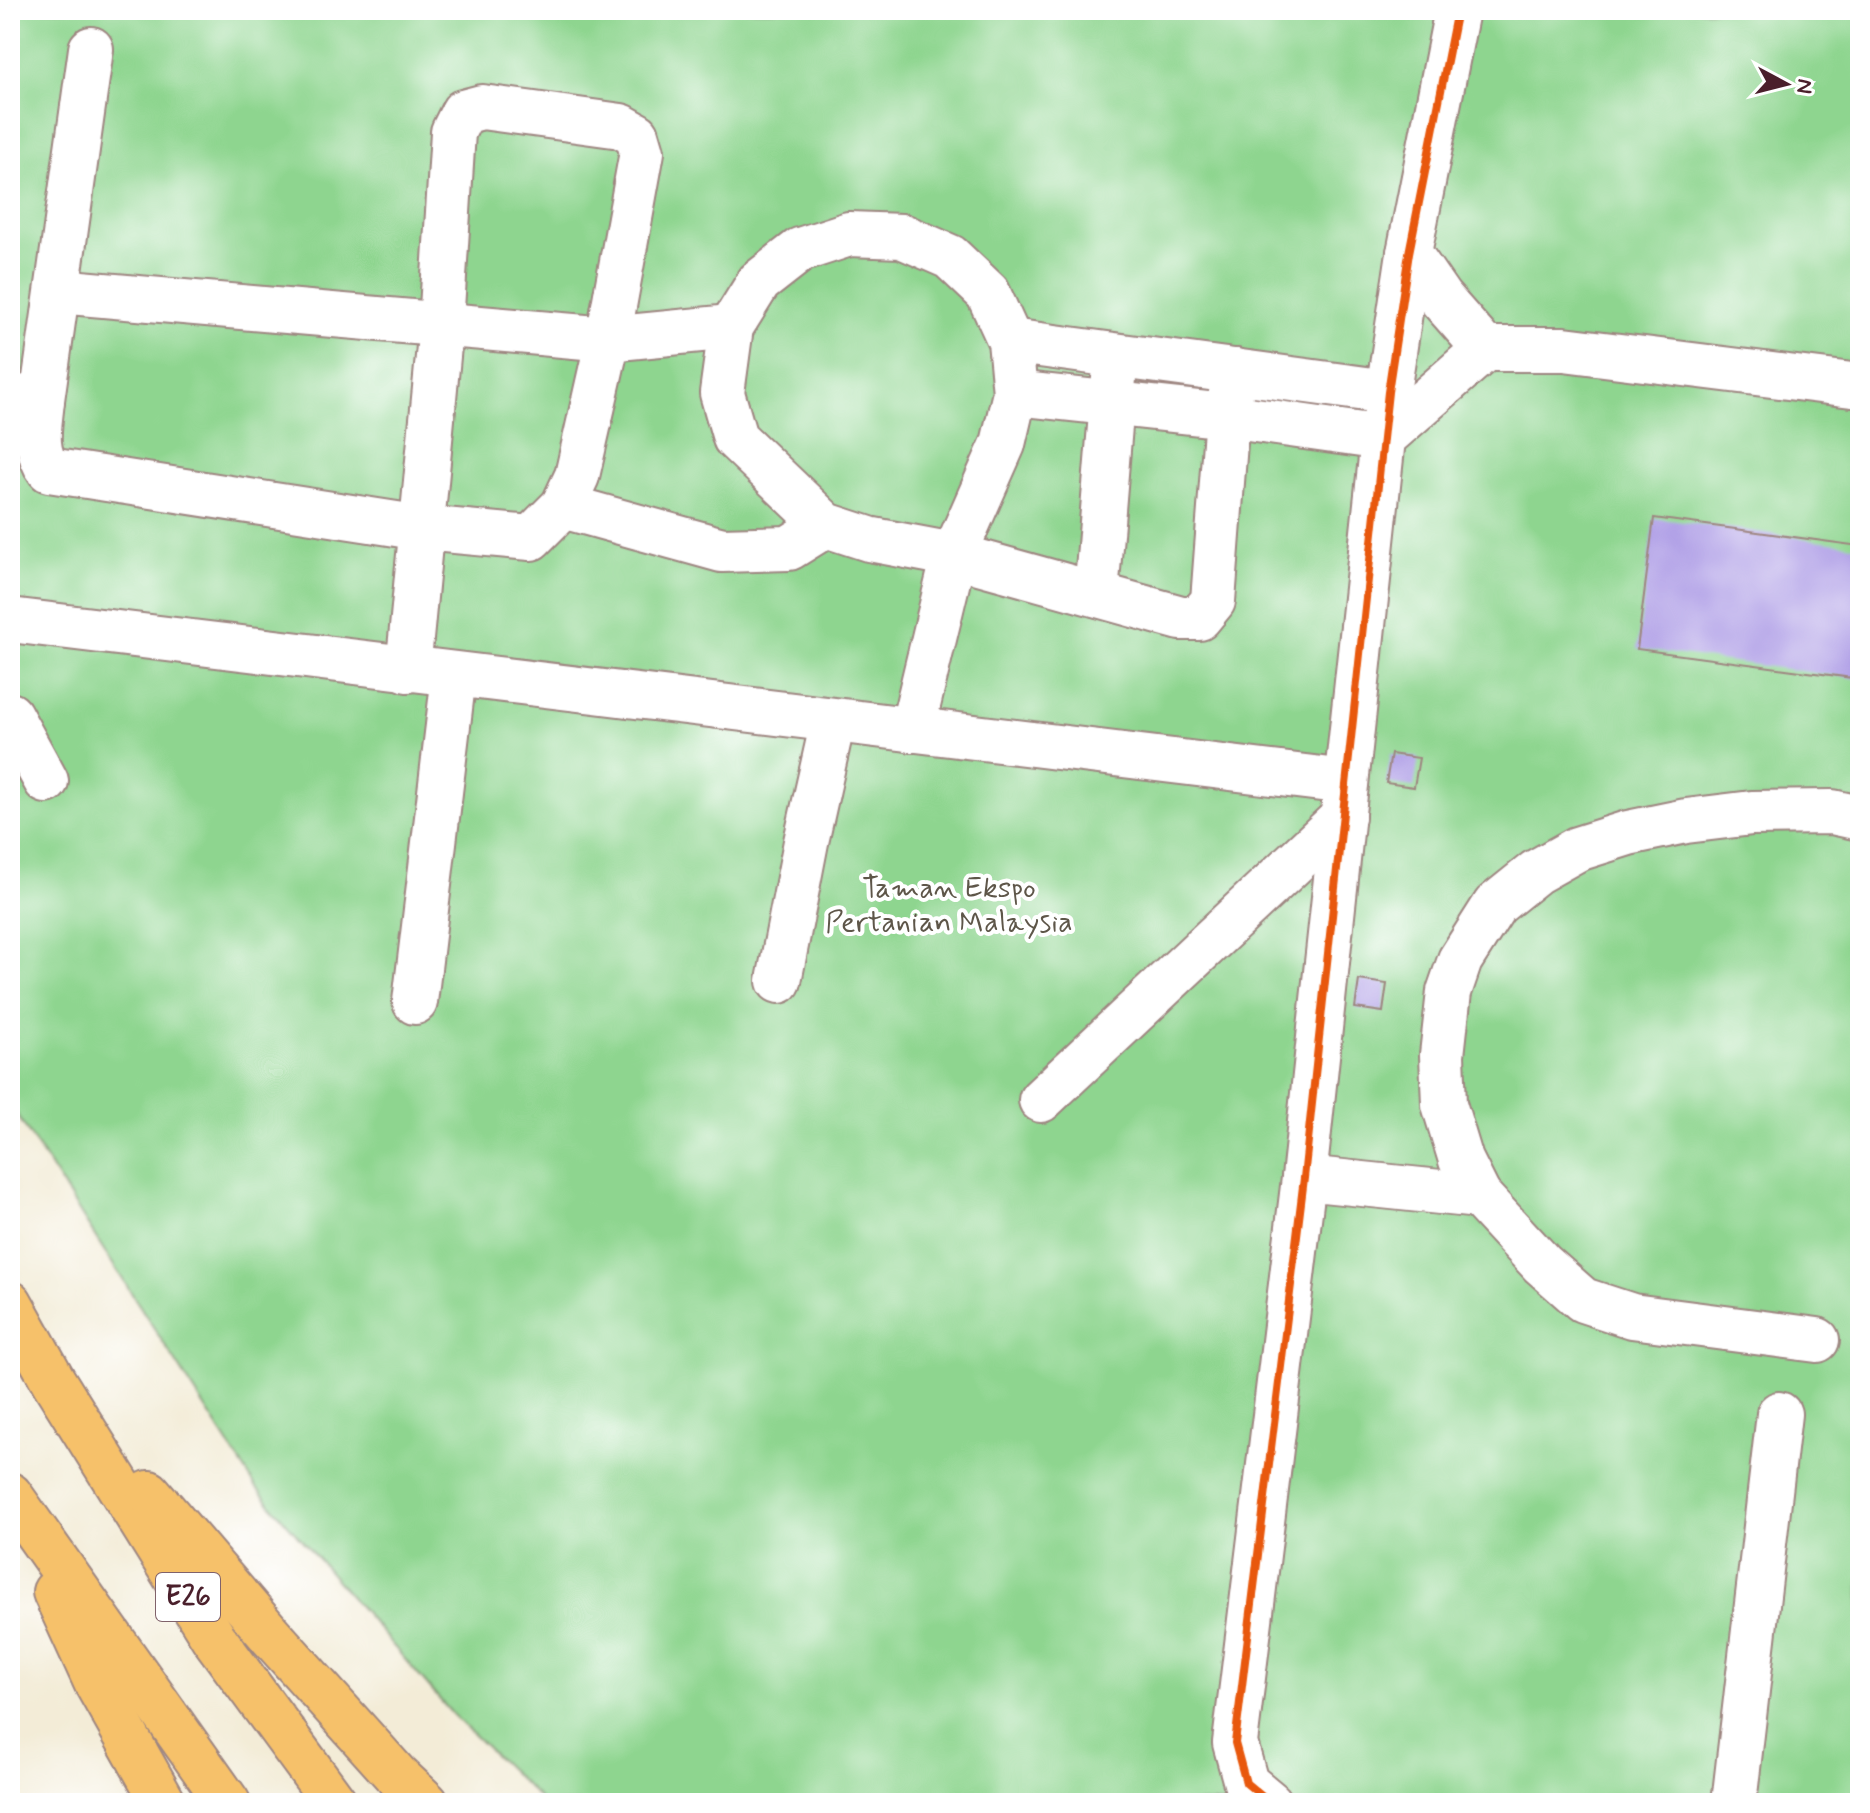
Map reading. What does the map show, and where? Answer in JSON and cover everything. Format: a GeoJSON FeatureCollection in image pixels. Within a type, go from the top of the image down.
{"type":"FeatureCollection","features":[{"type":"Feature","properties":{"kind":"highway","name":"E26"},"geometry":{"type":"LineString","coordinates":[[10,1303],[54,1382],[213,1637],[335,1803]]}},
{"type":"Feature","properties":{"kind":"highway"},"geometry":{"type":"LineString","coordinates":[[54,1382],[271,1636],[396,1775],[426,1803]]}},
{"type":"Feature","properties":{"kind":"highway"},"geometry":{"type":"LineString","coordinates":[[12,1498],[97,1684],[164,1803]]}},
{"type":"Feature","properties":{"kind":"highway"},"geometry":{"type":"LineString","coordinates":[[12,1498],[228,1803]]}},
{"type":"Feature","properties":{"kind":"street"},"geometry":{"type":"LineString","coordinates":[[1270,1803],[1246,1783],[1235,1743],[1304,1178],[1388,392],[1409,253],[1457,10]]}},
{"type":"Feature","properties":{"kind":"street"},"geometry":{"type":"LineString","coordinates":[[91,49],[58,291],[26,398],[42,460],[49,470],[422,528],[531,538],[563,506],[577,476],[608,339],[642,152],[637,135],[621,126],[482,107],[463,112],[453,132],[441,325],[422,528],[408,670]]}},
{"type":"Feature","properties":{"kind":"street"},"geometry":{"type":"LineString","coordinates":[[912,730],[954,555],[1003,444],[1015,393],[1010,341],[988,293],[950,257],[902,236],[849,234],[800,250],[759,282],[731,327],[722,393],[735,438],[826,525],[869,539],[954,555],[1181,618],[1199,618],[1213,601],[1227,416],[1235,371]]}},
{"type":"Feature","properties":{"kind":"street"},"geometry":{"type":"LineString","coordinates":[[1409,253],[1440,298],[1485,349]]}},
{"type":"Feature","properties":{"kind":"street"},"geometry":{"type":"LineString","coordinates":[[58,291],[608,339],[731,327]]}},
{"type":"Feature","properties":{"kind":"street"},"geometry":{"type":"LineString","coordinates":[[1010,341],[1388,392]]}},
{"type":"Feature","properties":{"kind":"street"},"geometry":{"type":"LineString","coordinates":[[1015,393],[1227,416],[1383,438],[1485,349],[1564,349],[1860,386]]}},
{"type":"Feature","properties":{"kind":"street"},"geometry":{"type":"LineString","coordinates":[[1096,594],[1117,355]]}},
{"type":"Feature","properties":{"kind":"street"},"geometry":{"type":"LineString","coordinates":[[563,506],[722,550],[789,548],[826,525]]}},
{"type":"Feature","properties":{"kind":"street"},"geometry":{"type":"LineString","coordinates":[[10,620],[912,730],[1345,799]]}},
{"type":"Feature","properties":{"kind":"street"},"geometry":{"type":"LineString","coordinates":[[415,1002],[454,675]]}},
{"type":"Feature","properties":{"kind":"street"},"geometry":{"type":"LineString","coordinates":[[10,715],[46,781]]}},
{"type":"Feature","properties":{"kind":"street"},"geometry":{"type":"LineString","coordinates":[[779,981],[833,721]]}},
{"type":"Feature","properties":{"kind":"street"},"geometry":{"type":"LineString","coordinates":[[1041,1100],[1345,799]]}},
{"type":"Feature","properties":{"kind":"street"},"geometry":{"type":"LineString","coordinates":[[1817,1340],[1632,1316],[1583,1300],[1542,1264],[1479,1196],[1461,1160],[1444,1104],[1442,1055],[1449,992],[1460,960],[1495,905],[1536,872],[1577,849],[1628,833],[1686,821],[1752,813],[1832,812],[1860,818]]}},
{"type":"Feature","properties":{"kind":"street"},"geometry":{"type":"LineString","coordinates":[[1304,1178],[1479,1196]]}},
{"type":"Feature","properties":{"kind":"street"},"geometry":{"type":"LineString","coordinates":[[1734,1803],[1779,1414]]}},
{"type":"Feature","properties":{"kind":"green space","name":"Taman Ekspo Pertanian Malaysia"},"geometry":{"type":"Polygon","coordinates":[[[10,10],[1860,10],[1860,1803],[544,1803],[453,1715],[256,1487],[10,1104],[10,10]]]}},
{"type":"Feature","properties":{"kind":"building"},"geometry":{"type":"Polygon","coordinates":[[[1654,518],[1860,546],[1860,679],[1637,649],[1654,518]]]}},
{"type":"Feature","properties":{"kind":"building"},"geometry":{"type":"Polygon","coordinates":[[[1391,754],[1419,758],[1414,787],[1386,783],[1391,754]]]}},
{"type":"Feature","properties":{"kind":"building"},"geometry":{"type":"Polygon","coordinates":[[[1359,980],[1387,984],[1383,1012],[1355,1008],[1359,980]]]}},
{"type":"Feature","properties":{"kind":"cycle path"},"geometry":{"type":"LineString","coordinates":[[1270,1803],[1246,1783],[1235,1743],[1304,1178],[1388,392],[1409,253],[1457,10]]}}]}
